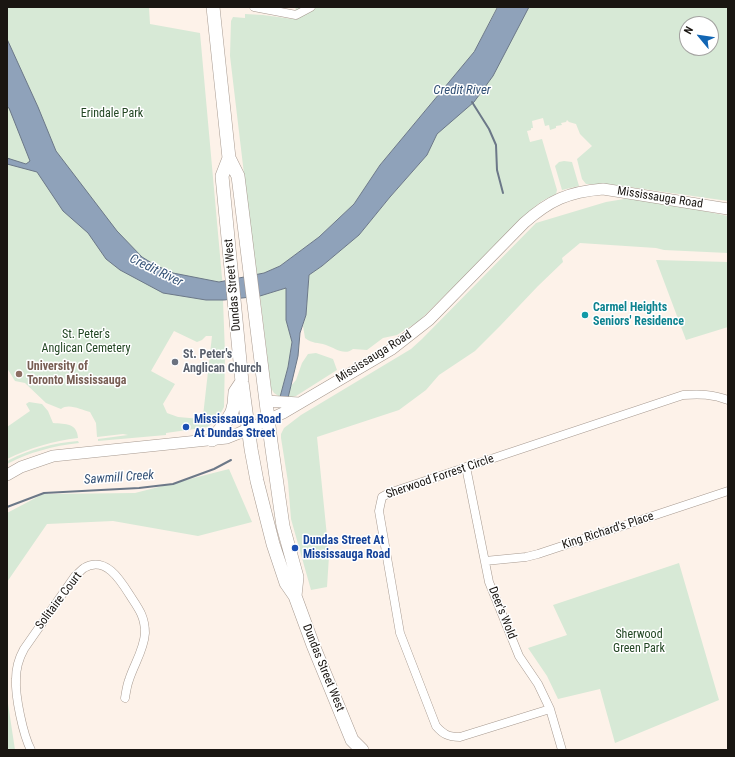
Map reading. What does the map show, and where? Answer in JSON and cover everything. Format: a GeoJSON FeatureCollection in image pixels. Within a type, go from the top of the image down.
{"type":"FeatureCollection","features":[{"type":"Feature","properties":{"kind":"main road","name":"Dundas Street West"},"geometry":{"type":"LineString","coordinates":[[213,7],[228,158],[238,176],[283,526],[297,577],[295,596]]}},
{"type":"Feature","properties":{"kind":"main road","name":"Dundas Street West"},"geometry":{"type":"LineString","coordinates":[[228,158],[222,176],[242,382],[257,481],[269,529],[286,582],[295,596],[352,745],[362,750]]}},
{"type":"Feature","properties":{"kind":"main road","name":"Mississauga Road"},"geometry":{"type":"LineString","coordinates":[[7,475],[21,467],[53,456],[227,438],[269,420],[392,349],[430,320],[524,223],[539,210],[571,194],[582,191],[603,190],[728,209]]}},
{"type":"Feature","properties":{"kind":"main road"},"geometry":{"type":"LineString","coordinates":[[212,440],[232,412],[235,392],[242,382]]}},
{"type":"Feature","properties":{"kind":"main road"},"geometry":{"type":"LineString","coordinates":[[266,401],[299,403]]}},
{"type":"Feature","properties":{"kind":"street"},"geometry":{"type":"LineString","coordinates":[[254,7],[296,15],[311,7]]}},
{"type":"Feature","properties":{"kind":"street","name":"Sherwood Forrest Circle"},"geometry":{"type":"LineString","coordinates":[[550,709],[460,737],[451,737],[444,734],[436,726],[400,633],[379,511],[382,496],[683,395],[703,394],[728,400]]}},
{"type":"Feature","properties":{"kind":"street","name":"Deer's Wold"},"geometry":{"type":"LineString","coordinates":[[466,467],[489,582],[519,656],[538,684],[550,709],[562,750]]}},
{"type":"Feature","properties":{"kind":"street","name":"King Richard's Place"},"geometry":{"type":"LineString","coordinates":[[485,561],[526,557],[538,554],[728,491]]}},
{"type":"Feature","properties":{"kind":"street","name":"Solitaire Court"},"geometry":{"type":"LineString","coordinates":[[31,750],[26,740],[17,694],[16,679],[20,658],[24,649],[75,576],[85,568],[95,565],[104,566],[112,570],[123,584],[143,617],[145,633],[142,648],[129,679],[125,698]]}},
{"type":"Feature","properties":{"kind":"green space"},"geometry":{"type":"Polygon","coordinates":[[[7,7],[149,7],[150,24],[200,33],[224,300],[224,407],[218,418],[208,427],[166,433],[166,435],[98,441],[98,439],[128,435],[123,434],[97,437],[96,423],[90,412],[71,407],[64,407],[61,409],[46,403],[25,383],[15,381],[7,368],[7,7]],[[174,331],[151,371],[175,384],[163,404],[167,413],[178,417],[201,419],[203,416],[212,336],[206,336],[197,342],[174,331]]]}},
{"type":"Feature","properties":{"kind":"green space"},"geometry":{"type":"Polygon","coordinates":[[[296,7],[498,7],[474,52],[380,165],[354,204],[319,237],[280,266],[256,275],[230,56],[231,21],[233,17],[245,18],[245,14],[293,19],[296,7]]]}},
{"type":"Feature","properties":{"kind":"green space"},"geometry":{"type":"Polygon","coordinates":[[[529,7],[728,7],[728,201],[608,184],[586,184],[582,179],[577,159],[592,146],[580,134],[576,124],[567,120],[566,122],[561,123],[562,125],[556,126],[556,128],[550,130],[549,125],[545,126],[543,118],[532,121],[533,128],[527,131],[530,142],[542,139],[557,190],[556,194],[542,201],[532,209],[419,321],[397,335],[383,338],[367,350],[353,349],[346,352],[308,340],[305,338],[303,326],[306,315],[309,275],[359,235],[427,155],[437,134],[529,7]]]}},
{"type":"Feature","properties":{"kind":"green space"},"geometry":{"type":"Polygon","coordinates":[[[559,162],[572,162],[579,186],[562,190],[555,166],[559,162]]]}},
{"type":"Feature","properties":{"kind":"green space"},"geometry":{"type":"Polygon","coordinates":[[[636,197],[728,216],[728,253],[664,250],[656,248],[580,243],[562,258],[563,262],[475,351],[439,375],[426,390],[399,410],[317,437],[329,556],[327,587],[311,590],[291,519],[288,482],[281,438],[284,428],[301,415],[411,349],[536,223],[606,202],[636,197]]]}},
{"type":"Feature","properties":{"kind":"green space"},"geometry":{"type":"Polygon","coordinates":[[[656,260],[728,262],[728,327],[686,340],[656,260]]]}},
{"type":"Feature","properties":{"kind":"green space"},"geometry":{"type":"Polygon","coordinates":[[[286,288],[286,320],[292,342],[288,367],[280,397],[274,393],[271,388],[260,296],[286,288]]]}},
{"type":"Feature","properties":{"kind":"green space"},"geometry":{"type":"Polygon","coordinates":[[[316,353],[333,359],[337,370],[296,396],[288,398],[290,387],[296,380],[302,363],[308,354],[316,353]]]}},
{"type":"Feature","properties":{"kind":"green space"},"geometry":{"type":"Polygon","coordinates":[[[29,402],[42,404],[48,411],[53,423],[70,425],[76,429],[78,438],[42,446],[7,459],[7,427],[30,411],[26,404],[29,402]]]}},
{"type":"Feature","properties":{"kind":"green space"},"geometry":{"type":"Polygon","coordinates":[[[78,441],[79,443],[33,453],[7,464],[9,460],[34,450],[60,443],[78,441]]]}},
{"type":"Feature","properties":{"kind":"green space"},"geometry":{"type":"Polygon","coordinates":[[[229,469],[252,522],[198,536],[113,521],[47,524],[7,582],[7,513],[43,494],[135,493],[229,469]]]}},
{"type":"Feature","properties":{"kind":"green space","name":"Sherwood Green Park"},"geometry":{"type":"Polygon","coordinates":[[[679,563],[719,700],[615,743],[600,689],[558,699],[547,676],[528,648],[567,635],[553,605],[679,563]]]}},
{"type":"Feature","properties":{"kind":"green space"},"geometry":{"type":"Polygon","coordinates":[[[7,697],[15,750],[7,750],[7,697]]]}},
{"type":"Feature","properties":{"kind":"water","name":"Credit River"},"geometry":{"type":"Polygon","coordinates":[[[498,7],[529,7],[493,76],[474,102],[437,134],[427,155],[359,235],[309,275],[306,315],[300,333],[298,356],[288,398],[280,397],[288,367],[292,342],[286,320],[286,288],[260,296],[224,300],[206,300],[163,293],[120,270],[106,259],[88,233],[63,211],[37,172],[7,164],[7,158],[26,164],[30,161],[9,108],[7,107],[7,39],[56,151],[117,231],[142,257],[173,273],[219,282],[264,273],[280,266],[319,237],[354,204],[380,165],[474,52],[498,7]]]}},
{"type":"Feature","properties":{"kind":"waterway"},"geometry":{"type":"LineString","coordinates":[[472,102],[489,129],[496,145],[497,170],[503,193]]}},
{"type":"Feature","properties":{"kind":"waterway","name":"Sawmill Creek"},"geometry":{"type":"LineString","coordinates":[[7,507],[44,493],[139,488],[173,484],[214,469],[231,460]]}},
{"type":"Feature","properties":{"kind":"place","name":"Carmel Heights Seniors' Residence"},"geometry":{"type":"Point","coordinates":[585,315]}},
{"type":"Feature","properties":{"kind":"place","name":"St. Peter's Anglican Church"},"geometry":{"type":"Point","coordinates":[175,362]}},
{"type":"Feature","properties":{"kind":"place","name":"University of Toronto Mississauga"},"geometry":{"type":"Point","coordinates":[19,374]}},
{"type":"Feature","properties":{"kind":"place","name":"Mississauga Road At Dundas Street"},"geometry":{"type":"Point","coordinates":[186,427]}},
{"type":"Feature","properties":{"kind":"place","name":"Dundas Street At Mississauga Road"},"geometry":{"type":"Point","coordinates":[295,548]}},
{"type":"Feature","properties":{"kind":"park label","name":"Erindale Park"},"geometry":{"type":"Point","coordinates":[112,114]}},
{"type":"Feature","properties":{"kind":"park label","name":"St. Peter's Anglican Cemetery"},"geometry":{"type":"Point","coordinates":[86,342]}}]}
